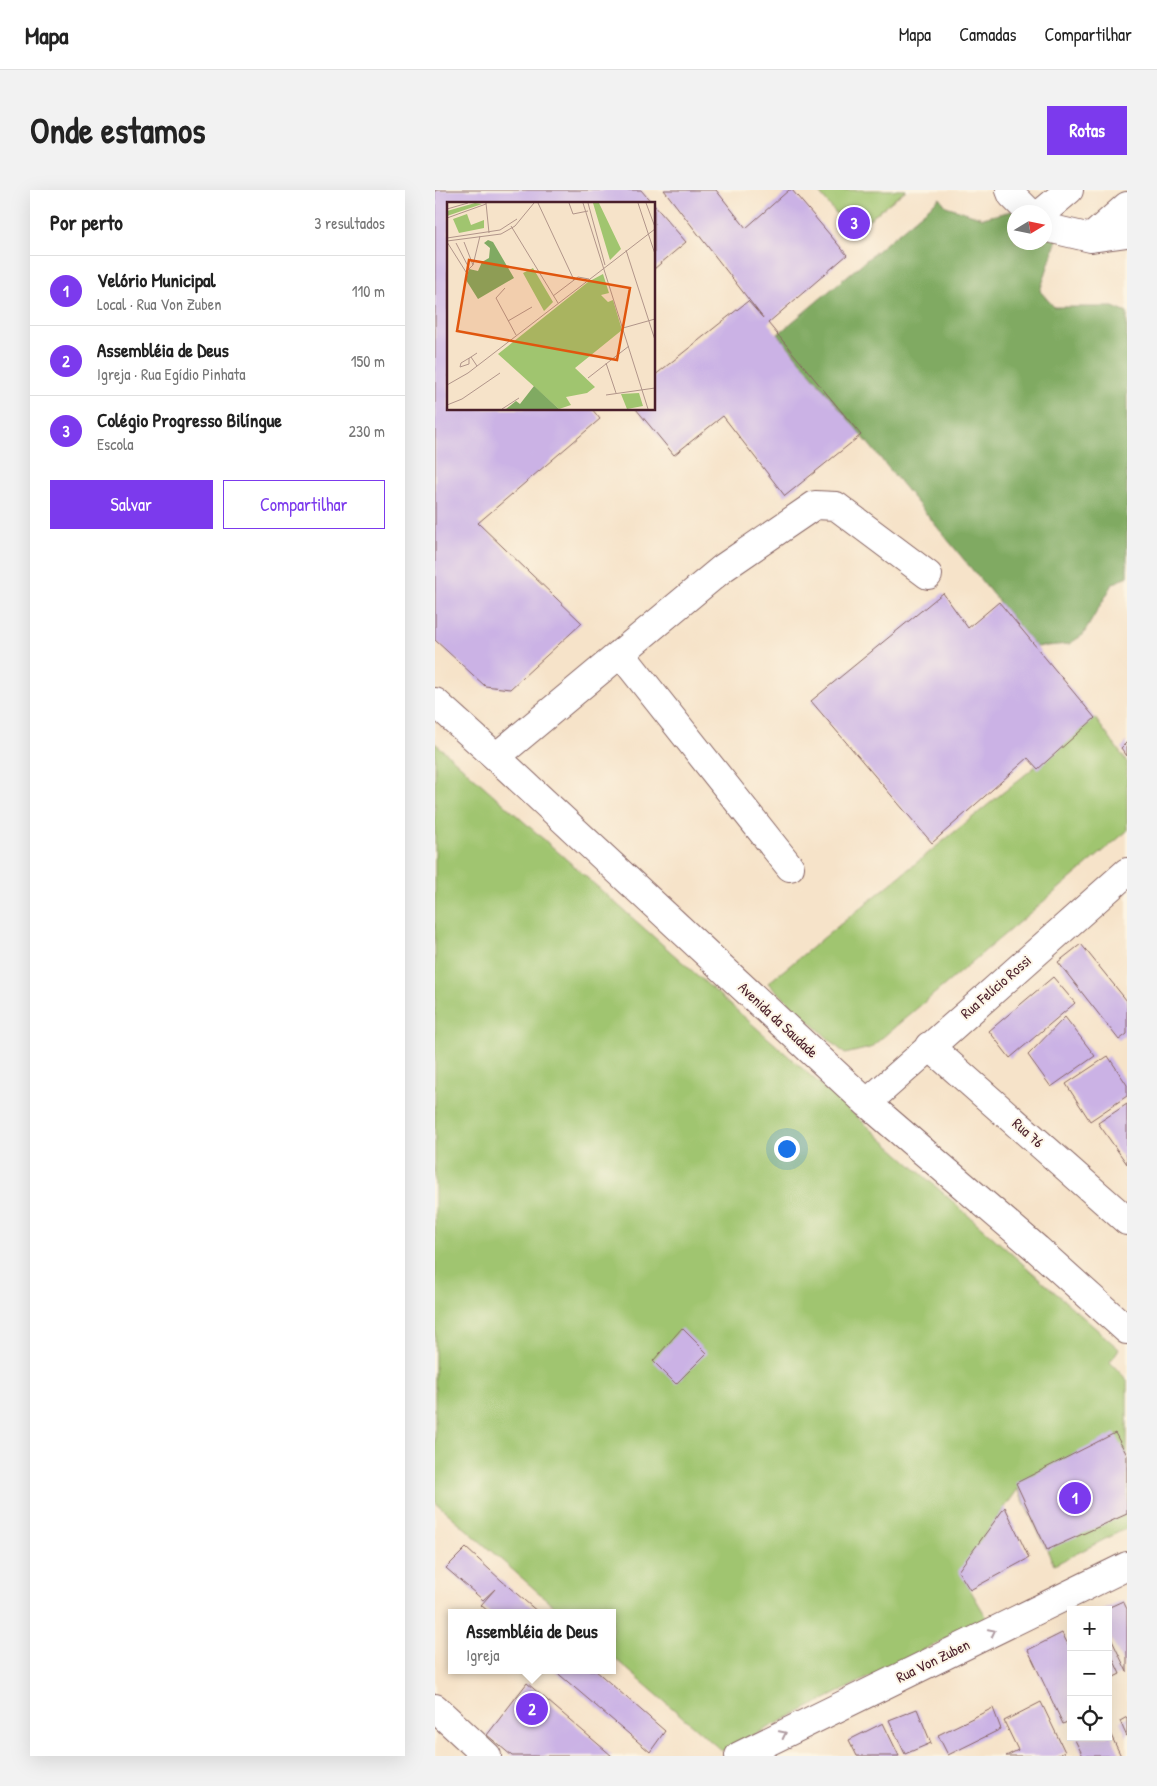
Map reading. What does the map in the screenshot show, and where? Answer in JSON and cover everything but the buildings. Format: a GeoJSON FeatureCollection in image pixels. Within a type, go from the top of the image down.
{"type":"FeatureCollection","features":[{"type":"Feature","properties":{"kind":"street"},"geometry":{"type":"LineString","coordinates":[[1010,190],[1012,195],[1022,205]]}},
{"type":"Feature","properties":{"kind":"street"},"geometry":{"type":"LineString","coordinates":[[1051,205],[1069,190]]}},
{"type":"Feature","properties":{"kind":"street"},"geometry":{"type":"LineString","coordinates":[[1091,238],[1127,206]]}},
{"type":"Feature","properties":{"kind":"street"},"geometry":{"type":"LineString","coordinates":[[1052,229],[1091,238],[1127,233]]}},
{"type":"Feature","properties":{"kind":"street"},"geometry":{"type":"LineString","coordinates":[[496,757],[723,568],[815,505],[837,506],[928,574]]}},
{"type":"Feature","properties":{"kind":"street"},"geometry":{"type":"LineString","coordinates":[[621,654],[789,867]]}},
{"type":"Feature","properties":{"kind":"street","name":"Avenida da Saudade"},"geometry":{"type":"LineString","coordinates":[[435,702],[867,1103],[1037,1249],[1127,1330]]}},
{"type":"Feature","properties":{"kind":"street","name":"Rua Felício Rossi"},"geometry":{"type":"LineString","coordinates":[[867,1103],[1127,872]]}},
{"type":"Feature","properties":{"kind":"street","name":"Rua 76"},"geometry":{"type":"LineString","coordinates":[[929,1046],[1124,1213]]}},
{"type":"Feature","properties":{"kind":"street","name":"Rua Von Zuben"},"geometry":{"type":"LineString","coordinates":[[741,1755],[1127,1566]]}},
{"type":"Feature","properties":{"kind":"street"},"geometry":{"type":"LineString","coordinates":[[435,1708],[487,1756]]}},
{"type":"Feature","properties":{"kind":"green space"},"geometry":{"type":"Polygon","coordinates":[[[817,190],[906,190],[852,233],[817,190]]]}},
{"type":"Feature","properties":{"kind":"green space"},"geometry":{"type":"Polygon","coordinates":[[[940,198],[946,206],[983,218],[1007,212],[1007,250],[1052,250],[1052,225],[1058,236],[1040,291],[1054,307],[1113,307],[1127,313],[1127,576],[1113,584],[1083,635],[1069,644],[1036,647],[778,334],[940,198]]]}},
{"type":"Feature","properties":{"kind":"green space"},"geometry":{"type":"Polygon","coordinates":[[[1095,718],[1127,762],[1127,831],[870,1048],[845,1054],[768,983],[1095,718]]]}},
{"type":"Feature","properties":{"kind":"green space"},"geometry":{"type":"Polygon","coordinates":[[[435,743],[1119,1349],[1110,1362],[1127,1380],[1127,1528],[1054,1565],[1018,1489],[959,1571],[987,1618],[722,1751],[616,1659],[616,1609],[557,1609],[435,1502],[435,743]]]}},
{"type":"Feature","properties":{"kind":"place","name":"Colégio Progresso Bilíngue"},"geometry":{"type":"Point","coordinates":[854,223]}},
{"type":"Feature","properties":{"kind":"place","name":"Velório Municipal"},"geometry":{"type":"Point","coordinates":[1075,1498]}},
{"type":"Feature","properties":{"kind":"place","name":"Assembléia de Deus"},"geometry":{"type":"Point","coordinates":[532,1709]}}]}
